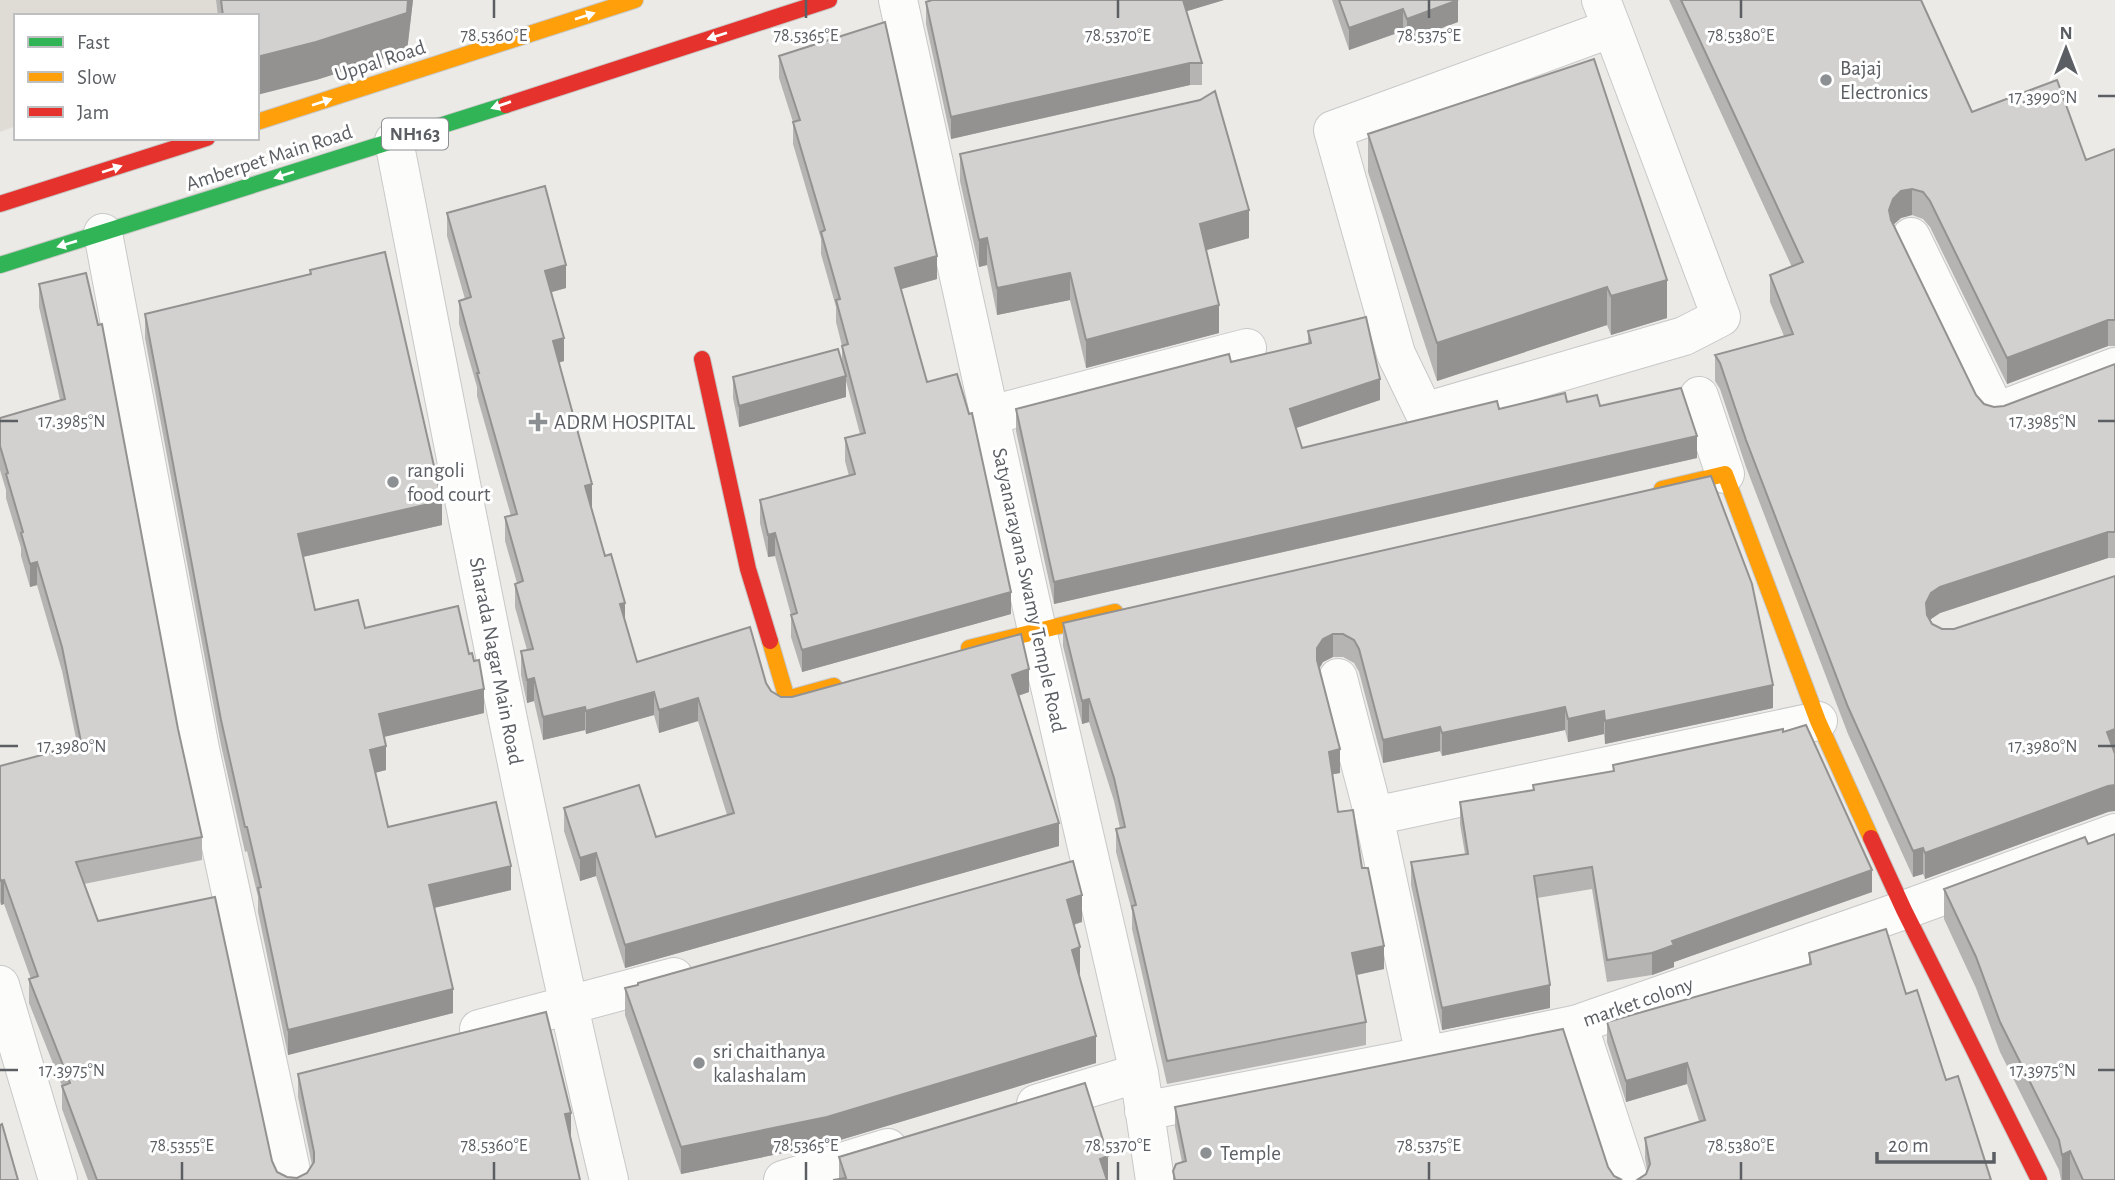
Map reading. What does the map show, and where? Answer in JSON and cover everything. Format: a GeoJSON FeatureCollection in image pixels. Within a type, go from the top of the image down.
{"type":"FeatureCollection","features":[{"type":"Feature","properties":{"kind":"main road","name":"Uppal Road"},"geometry":{"type":"LineString","coordinates":[[259,121],[635,0]]}},
{"type":"Feature","properties":{"kind":"main road","name":"Amberpet Main Road"},"geometry":{"type":"LineString","coordinates":[[0,265],[829,0]]}},
{"type":"Feature","properties":{"kind":"main road"},"geometry":{"type":"LineString","coordinates":[[0,204],[201,140]]}},
{"type":"Feature","properties":{"kind":"main road"},"geometry":{"type":"LineString","coordinates":[[702,359],[748,569],[787,699],[853,681]]}},
{"type":"Feature","properties":{"kind":"main road"},"geometry":{"type":"LineString","coordinates":[[1644,493],[1725,474],[1818,721],[1904,910],[2039,1180]]}},
{"type":"Feature","properties":{"kind":"main road"},"geometry":{"type":"LineString","coordinates":[[958,652],[1037,629],[1132,608]]}},
{"type":"Feature","properties":{"kind":"street","name":"Satyanarayana Swamy Temple Road"},"geometry":{"type":"LineString","coordinates":[[898,0],[1037,629],[1077,864],[1139,1073],[1152,1179]]}},
{"type":"Feature","properties":{"kind":"street"},"geometry":{"type":"LineString","coordinates":[[1607,14],[1721,317],[1684,336],[1424,412],[1396,354],[1333,130],[1607,14]]}},
{"type":"Feature","properties":{"kind":"street","name":"Sharada Nagar Main Road"},"geometry":{"type":"LineString","coordinates":[[394,141],[520,786],[609,1180]]}},
{"type":"Feature","properties":{"kind":"street"},"geometry":{"type":"LineString","coordinates":[[934,165],[973,156]]}},
{"type":"Feature","properties":{"kind":"street"},"geometry":{"type":"LineString","coordinates":[[103,233],[200,749],[287,1078],[293,1180]]}},
{"type":"Feature","properties":{"kind":"street"},"geometry":{"type":"LineString","coordinates":[[1911,237],[1996,412],[2115,367]]}},
{"type":"Feature","properties":{"kind":"street"},"geometry":{"type":"LineString","coordinates":[[991,415],[1247,348]]}},
{"type":"Feature","properties":{"kind":"street"},"geometry":{"type":"LineString","coordinates":[[1699,396],[1725,474]]}},
{"type":"Feature","properties":{"kind":"street"},"geometry":{"type":"LineString","coordinates":[[1338,678],[1374,816],[1425,1056]]}},
{"type":"Feature","properties":{"kind":"street"},"geometry":{"type":"LineString","coordinates":[[1374,816],[1818,721]]}},
{"type":"Feature","properties":{"kind":"street","name":"market colony"},"geometry":{"type":"LineString","coordinates":[[1144,1111],[1578,1024],[2115,833]]}},
{"type":"Feature","properties":{"kind":"street"},"geometry":{"type":"LineString","coordinates":[[447,1037],[568,1007],[702,969]]}},
{"type":"Feature","properties":{"kind":"street"},"geometry":{"type":"LineString","coordinates":[[0,985],[58,1180]]}},
{"type":"Feature","properties":{"kind":"street"},"geometry":{"type":"LineString","coordinates":[[1578,1024],[1629,1180]]}},
{"type":"Feature","properties":{"kind":"street"},"geometry":{"type":"LineString","coordinates":[[1007,1113],[1139,1073]]}},
{"type":"Feature","properties":{"kind":"street"},"geometry":{"type":"LineString","coordinates":[[783,1180],[915,1140]]}},
{"type":"Feature","properties":{"kind":"shaded area"},"geometry":{"type":"Polygon","coordinates":[[[0,0],[356,0],[259,16],[14,14],[14,127],[0,132],[0,0]]]}},
{"type":"Feature","properties":{"kind":"building"},"geometry":{"type":"Polygon","coordinates":[[[221,0],[408,0],[407,13],[316,42],[259,56],[259,14],[223,14],[221,0]]]}},
{"type":"Feature","properties":{"kind":"building"},"geometry":{"type":"Polygon","coordinates":[[[1183,0],[1202,63],[1190,63],[951,117],[926,2],[1183,0]]]}},
{"type":"Feature","properties":{"kind":"building"},"geometry":{"type":"Polygon","coordinates":[[[1339,0],[1458,0],[1407,19],[1403,9],[1349,28],[1339,0]]]}},
{"type":"Feature","properties":{"kind":"building"},"geometry":{"type":"Polygon","coordinates":[[[1681,0],[1921,0],[1972,112],[2057,80],[2086,160],[2115,149],[2115,320],[2108,320],[2007,358],[1930,201],[1923,192],[1912,189],[1901,191],[1893,199],[1889,210],[1891,220],[1976,395],[1984,404],[2004,406],[2115,364],[2115,532],[1940,587],[1931,593],[1926,603],[1927,615],[1932,624],[1942,629],[1954,629],[2115,576],[2115,729],[2107,732],[2115,754],[2115,785],[1925,853],[1923,848],[1913,851],[1848,707],[1715,355],[1793,334],[1770,275],[1803,262],[1681,0]]]}},
{"type":"Feature","properties":{"kind":"building"},"geometry":{"type":"Polygon","coordinates":[[[885,22],[937,256],[895,268],[927,382],[957,374],[969,414],[972,413],[1011,592],[802,650],[791,615],[797,613],[775,533],[768,535],[760,500],[855,474],[845,438],[865,433],[842,346],[848,344],[836,300],[840,299],[821,232],[825,230],[793,122],[800,120],[779,56],[885,22]]]}},
{"type":"Feature","properties":{"kind":"building"},"geometry":{"type":"Polygon","coordinates":[[[1594,59],[1667,280],[1611,296],[1607,287],[1437,343],[1368,134],[1594,59]]]}},
{"type":"Feature","properties":{"kind":"building"},"geometry":{"type":"Polygon","coordinates":[[[1215,91],[1249,210],[1200,224],[1219,305],[1086,340],[1070,273],[997,288],[987,238],[979,240],[960,154],[1200,100],[1215,91]]]}},
{"type":"Feature","properties":{"kind":"building"},"geometry":{"type":"Polygon","coordinates":[[[545,186],[566,265],[545,271],[564,338],[553,341],[592,484],[585,486],[605,556],[611,554],[625,603],[620,604],[637,662],[750,627],[766,683],[771,691],[781,697],[792,697],[1021,634],[1029,669],[1012,675],[1059,823],[625,945],[596,853],[580,858],[564,808],[639,785],[656,837],[734,813],[698,698],[659,710],[654,692],[586,711],[585,707],[543,717],[534,678],[527,680],[521,651],[533,649],[515,584],[523,581],[505,517],[517,514],[459,301],[471,297],[447,213],[545,186]]]}},
{"type":"Feature","properties":{"kind":"building"},"geometry":{"type":"Polygon","coordinates":[[[385,252],[442,501],[298,534],[315,610],[358,600],[365,628],[458,606],[469,654],[472,653],[474,661],[479,660],[484,689],[379,714],[386,746],[370,750],[388,827],[496,802],[511,866],[429,885],[453,989],[288,1030],[258,888],[261,887],[221,720],[145,314],[311,274],[310,270],[385,252]]]}},
{"type":"Feature","properties":{"kind":"building"},"geometry":{"type":"Polygon","coordinates":[[[86,273],[98,325],[102,324],[178,729],[202,837],[76,862],[98,921],[215,897],[272,1161],[277,1172],[297,1178],[307,1173],[314,1162],[298,1074],[546,1012],[571,1113],[565,1114],[580,1180],[97,1180],[62,1086],[70,1083],[29,979],[38,976],[4,880],[1,881],[0,878],[0,766],[76,746],[76,743],[81,742],[62,647],[37,562],[30,564],[6,474],[8,473],[0,446],[0,418],[65,399],[39,284],[86,273]]]}},
{"type":"Feature","properties":{"kind":"building"},"geometry":{"type":"Polygon","coordinates":[[[1366,317],[1380,379],[1290,409],[1302,448],[1497,401],[1499,409],[1565,393],[1567,402],[1597,395],[1600,406],[1681,388],[1697,436],[1054,582],[1016,409],[1229,354],[1231,362],[1311,343],[1308,331],[1366,317]]]}},
{"type":"Feature","properties":{"kind":"building"},"geometry":{"type":"Polygon","coordinates":[[[838,349],[846,376],[739,406],[733,377],[838,349]]]}},
{"type":"Feature","properties":{"kind":"building"},"geometry":{"type":"Polygon","coordinates":[[[1711,476],[1752,584],[1773,685],[1605,721],[1604,711],[1568,719],[1565,707],[1442,733],[1440,727],[1383,740],[1359,649],[1354,640],[1343,634],[1333,634],[1323,639],[1317,648],[1317,660],[1340,749],[1329,752],[1338,812],[1353,810],[1362,868],[1368,868],[1384,946],[1352,953],[1366,1022],[1167,1061],[1132,906],[1136,905],[1116,829],[1125,827],[1114,778],[1089,699],[1082,701],[1063,623],[1711,476]]]}},
{"type":"Feature","properties":{"kind":"building"},"geometry":{"type":"Polygon","coordinates":[[[1806,725],[1872,870],[1672,941],[1674,945],[1652,953],[1607,960],[1592,867],[1534,876],[1550,985],[1442,1008],[1411,862],[1468,854],[1460,802],[1534,790],[1533,785],[1614,771],[1613,765],[1783,729],[1783,732],[1806,725]]]}},
{"type":"Feature","properties":{"kind":"building"},"geometry":{"type":"Polygon","coordinates":[[[2115,834],[2115,1180],[2083,1180],[2070,1151],[2062,1155],[2059,1140],[2000,1022],[1976,957],[1944,889],[2085,837],[2088,844],[2115,834]]]}},
{"type":"Feature","properties":{"kind":"building"},"geometry":{"type":"Polygon","coordinates":[[[1073,861],[1082,895],[1067,900],[1080,947],[1072,950],[1096,1036],[827,1117],[681,1147],[625,988],[1073,861]]]}},
{"type":"Feature","properties":{"kind":"building"},"geometry":{"type":"Polygon","coordinates":[[[1886,929],[1906,994],[1917,990],[1946,1080],[1958,1076],[1991,1180],[1637,1180],[1646,1174],[1650,1164],[1645,1138],[1705,1120],[1687,1063],[1626,1081],[1607,1022],[1811,964],[1809,953],[1886,929]]]}},
{"type":"Feature","properties":{"kind":"building"},"geometry":{"type":"Polygon","coordinates":[[[1563,1029],[1608,1167],[1614,1176],[1622,1180],[1175,1180],[1173,1171],[1176,1164],[1186,1161],[1175,1107],[1563,1029]]]}},
{"type":"Feature","properties":{"kind":"building"},"geometry":{"type":"Polygon","coordinates":[[[1085,1083],[1108,1156],[1100,1159],[1107,1180],[833,1180],[846,1178],[839,1157],[1085,1083]]]}},
{"type":"Feature","properties":{"kind":"building"},"geometry":{"type":"Polygon","coordinates":[[[2,1124],[18,1180],[0,1180],[2,1124]]]}},
{"type":"Feature","properties":{"kind":"traffic: fast"},"geometry":{"type":"LineString","coordinates":[[0,265],[506,105]]}},
{"type":"Feature","properties":{"kind":"traffic: slow"},"geometry":{"type":"LineString","coordinates":[[259,121],[635,0]]}},
{"type":"Feature","properties":{"kind":"traffic: slow"},"geometry":{"type":"LineString","coordinates":[[1662,489],[1725,474],[1818,721],[1871,838]]}},
{"type":"Feature","properties":{"kind":"traffic: slow"},"geometry":{"type":"LineString","coordinates":[[969,648],[1115,612]]}},
{"type":"Feature","properties":{"kind":"traffic: slow"},"geometry":{"type":"LineString","coordinates":[[770,641],[787,699],[834,686]]}},
{"type":"Feature","properties":{"kind":"traffic: jam"},"geometry":{"type":"LineString","coordinates":[[506,105],[829,0]]}},
{"type":"Feature","properties":{"kind":"traffic: jam"},"geometry":{"type":"LineString","coordinates":[[0,204],[201,140]]}},
{"type":"Feature","properties":{"kind":"traffic: jam"},"geometry":{"type":"LineString","coordinates":[[702,359],[748,569],[770,641]]}},
{"type":"Feature","properties":{"kind":"traffic: jam"},"geometry":{"type":"LineString","coordinates":[[1871,838],[1904,910],[2039,1180]]}},
{"type":"Feature","properties":{"kind":"place","name":"Bajaj Electronics"},"geometry":{"type":"Point","coordinates":[1826,80]}},
{"type":"Feature","properties":{"kind":"place","name":"ADRM HOSPITAL"},"geometry":{"type":"Point","coordinates":[538,422]}},
{"type":"Feature","properties":{"kind":"place","name":"rangoli food court"},"geometry":{"type":"Point","coordinates":[393,482]}},
{"type":"Feature","properties":{"kind":"place","name":"sri chaithanya kalashalam"},"geometry":{"type":"Point","coordinates":[699,1063]}},
{"type":"Feature","properties":{"kind":"place","name":"Temple"},"geometry":{"type":"Point","coordinates":[1206,1153]}}]}
